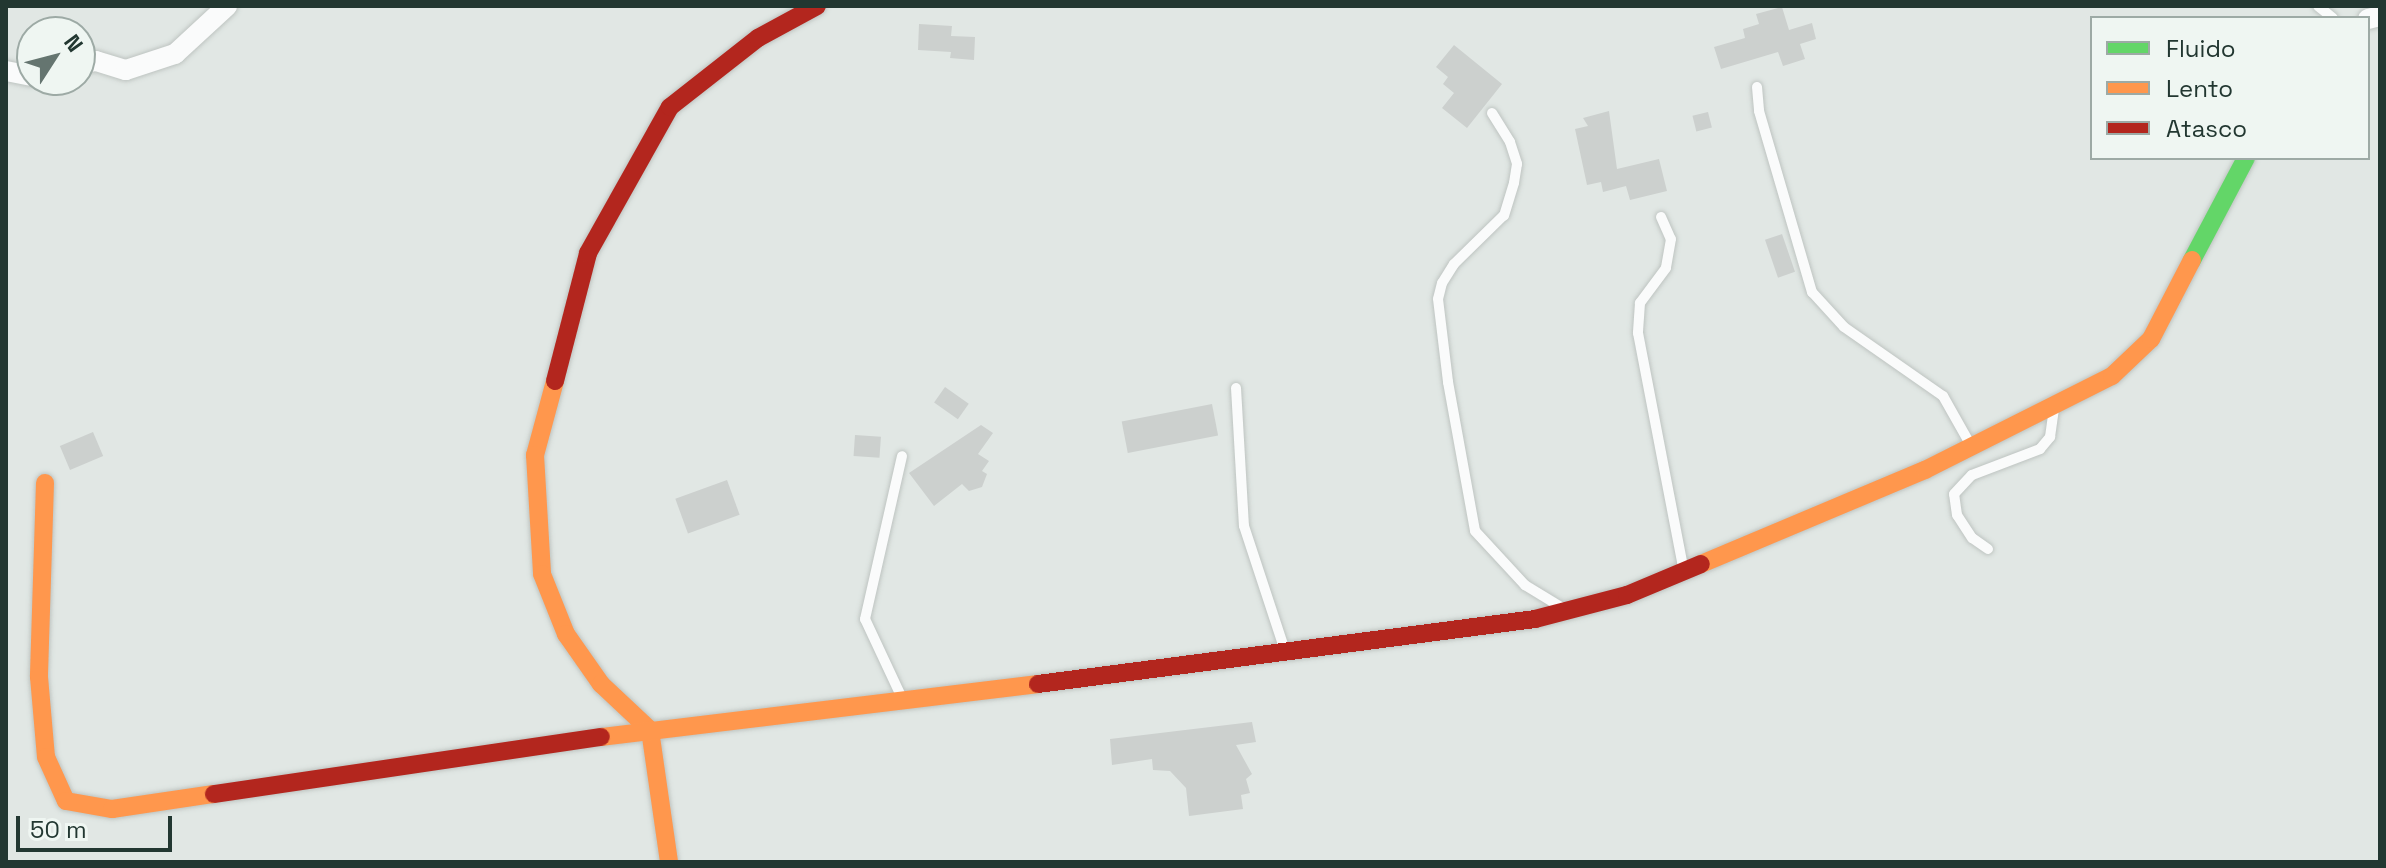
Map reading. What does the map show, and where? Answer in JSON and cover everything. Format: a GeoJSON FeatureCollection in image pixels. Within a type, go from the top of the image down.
{"type":"FeatureCollection","features":[{"type":"Feature","properties":{"kind":"street"},"geometry":{"type":"LineString","coordinates":[[669,862],[650,730],[601,684],[566,634],[542,574],[535,455],[588,253],[670,107],[758,38],[817,6]]}},
{"type":"Feature","properties":{"kind":"street"},"geometry":{"type":"LineString","coordinates":[[96,61],[126,70],[175,54],[217,9]]}},
{"type":"Feature","properties":{"kind":"street"},"geometry":{"type":"LineString","coordinates":[[45,483],[39,677],[46,757],[66,801],[112,809],[650,730],[1286,655],[1567,611],[1627,595],[1925,470],[1970,444],[2054,408],[2112,376],[2151,339],[2245,160]]}},
{"type":"Feature","properties":{"kind":"lane"},"geometry":{"type":"LineString","coordinates":[[1757,87],[1759,111],[1812,292],[1844,327],[1943,396],[1970,444]]}},
{"type":"Feature","properties":{"kind":"lane"},"geometry":{"type":"LineString","coordinates":[[1492,113],[1510,142],[1517,164],[1514,183],[1504,215],[1454,264],[1442,283],[1438,299],[1448,382],[1475,531],[1525,585],[1567,611]]}},
{"type":"Feature","properties":{"kind":"lane"},"geometry":{"type":"LineString","coordinates":[[1661,217],[1671,239],[1666,268],[1640,303],[1638,333],[1683,569]]}},
{"type":"Feature","properties":{"kind":"lane"},"geometry":{"type":"LineString","coordinates":[[1236,388],[1244,526],[1286,655]]}},
{"type":"Feature","properties":{"kind":"lane"},"geometry":{"type":"LineString","coordinates":[[1988,549],[1972,538],[1957,515],[1954,494],[1972,475],[2040,449],[2050,437],[2054,408]]}},
{"type":"Feature","properties":{"kind":"lane"},"geometry":{"type":"LineString","coordinates":[[902,456],[865,619],[902,699]]}},
{"type":"Feature","properties":{"kind":"building"},"geometry":{"type":"Polygon","coordinates":[[[1782,7],[1789,30],[1812,23],[1816,39],[1800,44],[1805,59],[1783,66],[1778,52],[1721,69],[1714,47],[1745,38],[1743,29],[1759,24],[1756,14],[1782,7]]]}},
{"type":"Feature","properties":{"kind":"building"},"geometry":{"type":"Polygon","coordinates":[[[919,24],[952,26],[951,36],[975,37],[974,60],[950,58],[951,52],[918,50],[919,24]]]}},
{"type":"Feature","properties":{"kind":"building"},"geometry":{"type":"Polygon","coordinates":[[[1454,45],[1502,84],[1467,128],[1442,108],[1454,93],[1443,84],[1448,77],[1436,67],[1454,45]]]}},
{"type":"Feature","properties":{"kind":"building"},"geometry":{"type":"Polygon","coordinates":[[[1609,111],[1617,169],[1659,159],[1667,191],[1630,200],[1626,186],[1603,192],[1601,182],[1587,185],[1575,129],[1588,126],[1583,118],[1609,111]]]}},
{"type":"Feature","properties":{"kind":"building"},"geometry":{"type":"Polygon","coordinates":[[[1708,112],[1712,128],[1696,131],[1692,116],[1708,112]]]}},
{"type":"Feature","properties":{"kind":"building"},"geometry":{"type":"Polygon","coordinates":[[[1782,234],[1795,272],[1778,278],[1765,240],[1782,234]]]}},
{"type":"Feature","properties":{"kind":"building"},"geometry":{"type":"Polygon","coordinates":[[[945,387],[969,404],[958,419],[934,403],[945,387]]]}},
{"type":"Feature","properties":{"kind":"building"},"geometry":{"type":"Polygon","coordinates":[[[1212,404],[1218,435],[1128,453],[1122,422],[1212,404]]]}},
{"type":"Feature","properties":{"kind":"building"},"geometry":{"type":"Polygon","coordinates":[[[981,425],[993,433],[978,454],[989,461],[982,471],[987,474],[982,487],[969,491],[962,484],[934,506],[909,473],[981,425]]]}},
{"type":"Feature","properties":{"kind":"building"},"geometry":{"type":"Polygon","coordinates":[[[93,432],[103,456],[70,470],[60,446],[93,432]]]}},
{"type":"Feature","properties":{"kind":"building"},"geometry":{"type":"Polygon","coordinates":[[[855,435],[881,437],[879,458],[854,456],[855,435]]]}},
{"type":"Feature","properties":{"kind":"building"},"geometry":{"type":"Polygon","coordinates":[[[727,480],[740,515],[688,534],[675,499],[727,480]]]}},
{"type":"Feature","properties":{"kind":"building"},"geometry":{"type":"Polygon","coordinates":[[[1252,722],[1256,742],[1236,745],[1252,774],[1246,779],[1250,793],[1241,795],[1243,809],[1189,816],[1186,788],[1170,771],[1153,770],[1152,759],[1112,765],[1110,739],[1252,722]]]}},
{"type":"Feature","properties":{"kind":"traffic: fast"},"geometry":{"type":"LineString","coordinates":[[2192,260],[2245,160]]}},
{"type":"Feature","properties":{"kind":"traffic: slow"},"geometry":{"type":"LineString","coordinates":[[1701,564],[1925,470],[2112,376],[2151,339],[2192,260]]}},
{"type":"Feature","properties":{"kind":"traffic: slow"},"geometry":{"type":"LineString","coordinates":[[555,381],[535,455],[542,574],[566,634],[601,684],[650,730],[669,862]]}},
{"type":"Feature","properties":{"kind":"traffic: slow"},"geometry":{"type":"LineString","coordinates":[[45,483],[39,677],[46,757],[66,801],[112,809],[214,794]]}},
{"type":"Feature","properties":{"kind":"traffic: slow"},"geometry":{"type":"LineString","coordinates":[[601,737],[1038,684]]}},
{"type":"Feature","properties":{"kind":"traffic: jam"},"geometry":{"type":"LineString","coordinates":[[555,381],[588,253],[670,107],[758,38],[817,6]]}},
{"type":"Feature","properties":{"kind":"traffic: jam"},"geometry":{"type":"LineString","coordinates":[[1038,684],[1535,619],[1627,595],[1701,564]]}},
{"type":"Feature","properties":{"kind":"traffic: jam"},"geometry":{"type":"LineString","coordinates":[[214,794],[601,737]]}}]}
